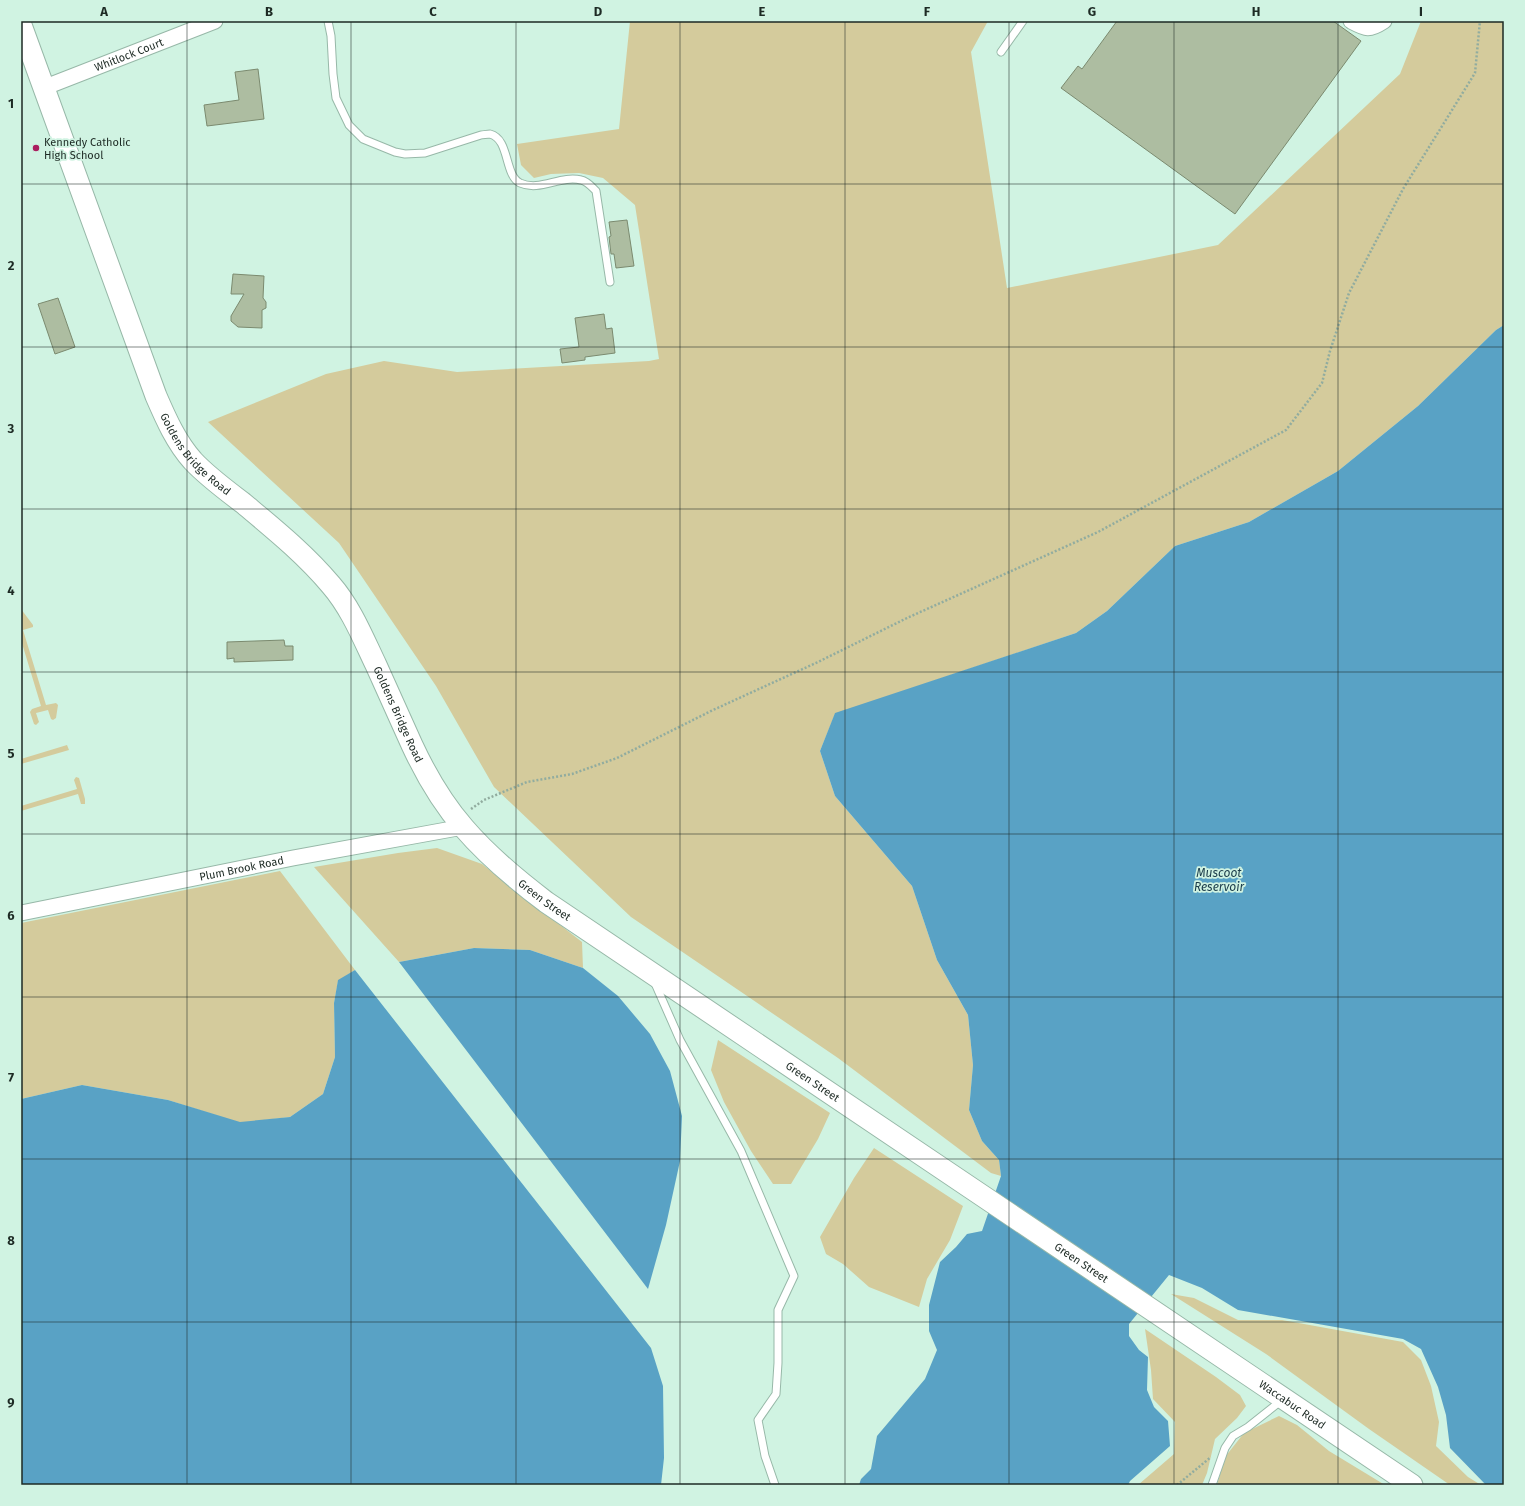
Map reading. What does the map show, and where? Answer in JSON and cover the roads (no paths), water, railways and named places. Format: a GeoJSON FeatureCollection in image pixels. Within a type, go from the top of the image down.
{"type":"FeatureCollection","features":[{"type":"Feature","properties":{"kind":"main road","name":"Goldens Bridge Road"},"geometry":{"type":"LineString","coordinates":[[21,25],[156,396],[178,441],[194,461],[217,482],[288,540],[312,563],[333,587],[350,613],[364,639],[413,747],[428,775],[460,823]]}},
{"type":"Feature","properties":{"kind":"main road","name":"Green Street"},"geometry":{"type":"LineString","coordinates":[[460,823],[488,854],[546,902],[1172,1324]]}},
{"type":"Feature","properties":{"kind":"main road","name":"Waccabuc Road"},"geometry":{"type":"LineString","coordinates":[[1172,1324],[1412,1485]]}},
{"type":"Feature","properties":{"kind":"street","name":"Whitlock Court"},"geometry":{"type":"LineString","coordinates":[[43,88],[215,21]]}},
{"type":"Feature","properties":{"kind":"street"},"geometry":{"type":"LineString","coordinates":[[1351,21],[1362,27],[1373,28],[1384,21]]}},
{"type":"Feature","properties":{"kind":"street","name":"Plum Brook Road"},"geometry":{"type":"LineString","coordinates":[[21,913],[460,823]]}},
{"type":"Feature","properties":{"kind":"lane"},"geometry":{"type":"LineString","coordinates":[[328,21],[331,36],[336,98],[349,125],[363,139],[395,152],[406,154],[425,153],[481,135],[490,134],[502,145],[516,181],[535,187],[570,180],[581,180],[588,183],[596,190],[610,282]]}},
{"type":"Feature","properties":{"kind":"lane"},"geometry":{"type":"LineString","coordinates":[[1001,52],[1023,21]]}},
{"type":"Feature","properties":{"kind":"lane"},"geometry":{"type":"LineString","coordinates":[[650,972],[680,1040],[741,1151],[794,1276],[778,1310],[778,1363],[776,1394],[758,1420],[765,1456],[775,1485]]}},
{"type":"Feature","properties":{"kind":"lane"},"geometry":{"type":"LineString","coordinates":[[1212,1485],[1225,1448],[1233,1436],[1248,1427],[1284,1399]]}},
{"type":"Feature","properties":{"kind":"water","name":"Muscoot Reservoir"},"geometry":{"type":"Polygon","coordinates":[[[1504,325],[1504,1485],[1486,1485],[1450,1448],[1446,1415],[1438,1387],[1421,1349],[1403,1339],[1238,1310],[1202,1288],[1169,1275],[1129,1324],[1129,1336],[1139,1350],[1148,1357],[1147,1390],[1154,1407],[1168,1421],[1170,1446],[1130,1481],[1128,1485],[859,1485],[861,1479],[871,1469],[877,1436],[925,1379],[937,1350],[929,1331],[929,1305],[940,1262],[967,1234],[982,1231],[1001,1176],[999,1160],[982,1141],[969,1110],[973,1065],[968,1015],[937,960],[912,886],[835,796],[820,751],[835,713],[1076,633],[1107,611],[1175,546],[1249,522],[1338,471],[1418,406],[1496,330],[1504,325]]]}},
{"type":"Feature","properties":{"kind":"water"},"geometry":{"type":"Polygon","coordinates":[[[474,948],[530,950],[583,968],[618,996],[650,1034],[670,1071],[682,1116],[680,1161],[666,1225],[648,1289],[399,962],[474,948]]]}},
{"type":"Feature","properties":{"kind":"water"},"geometry":{"type":"Polygon","coordinates":[[[355,970],[651,1348],[663,1386],[664,1458],[661,1485],[21,1485],[21,1099],[82,1085],[168,1100],[240,1122],[290,1117],[323,1094],[335,1057],[334,1003],[338,980],[355,970]]]}},
{"type":"Feature","properties":{"kind":"place","name":"Kennedy Catholic High School"},"geometry":{"type":"Point","coordinates":[36,148]}}]}
